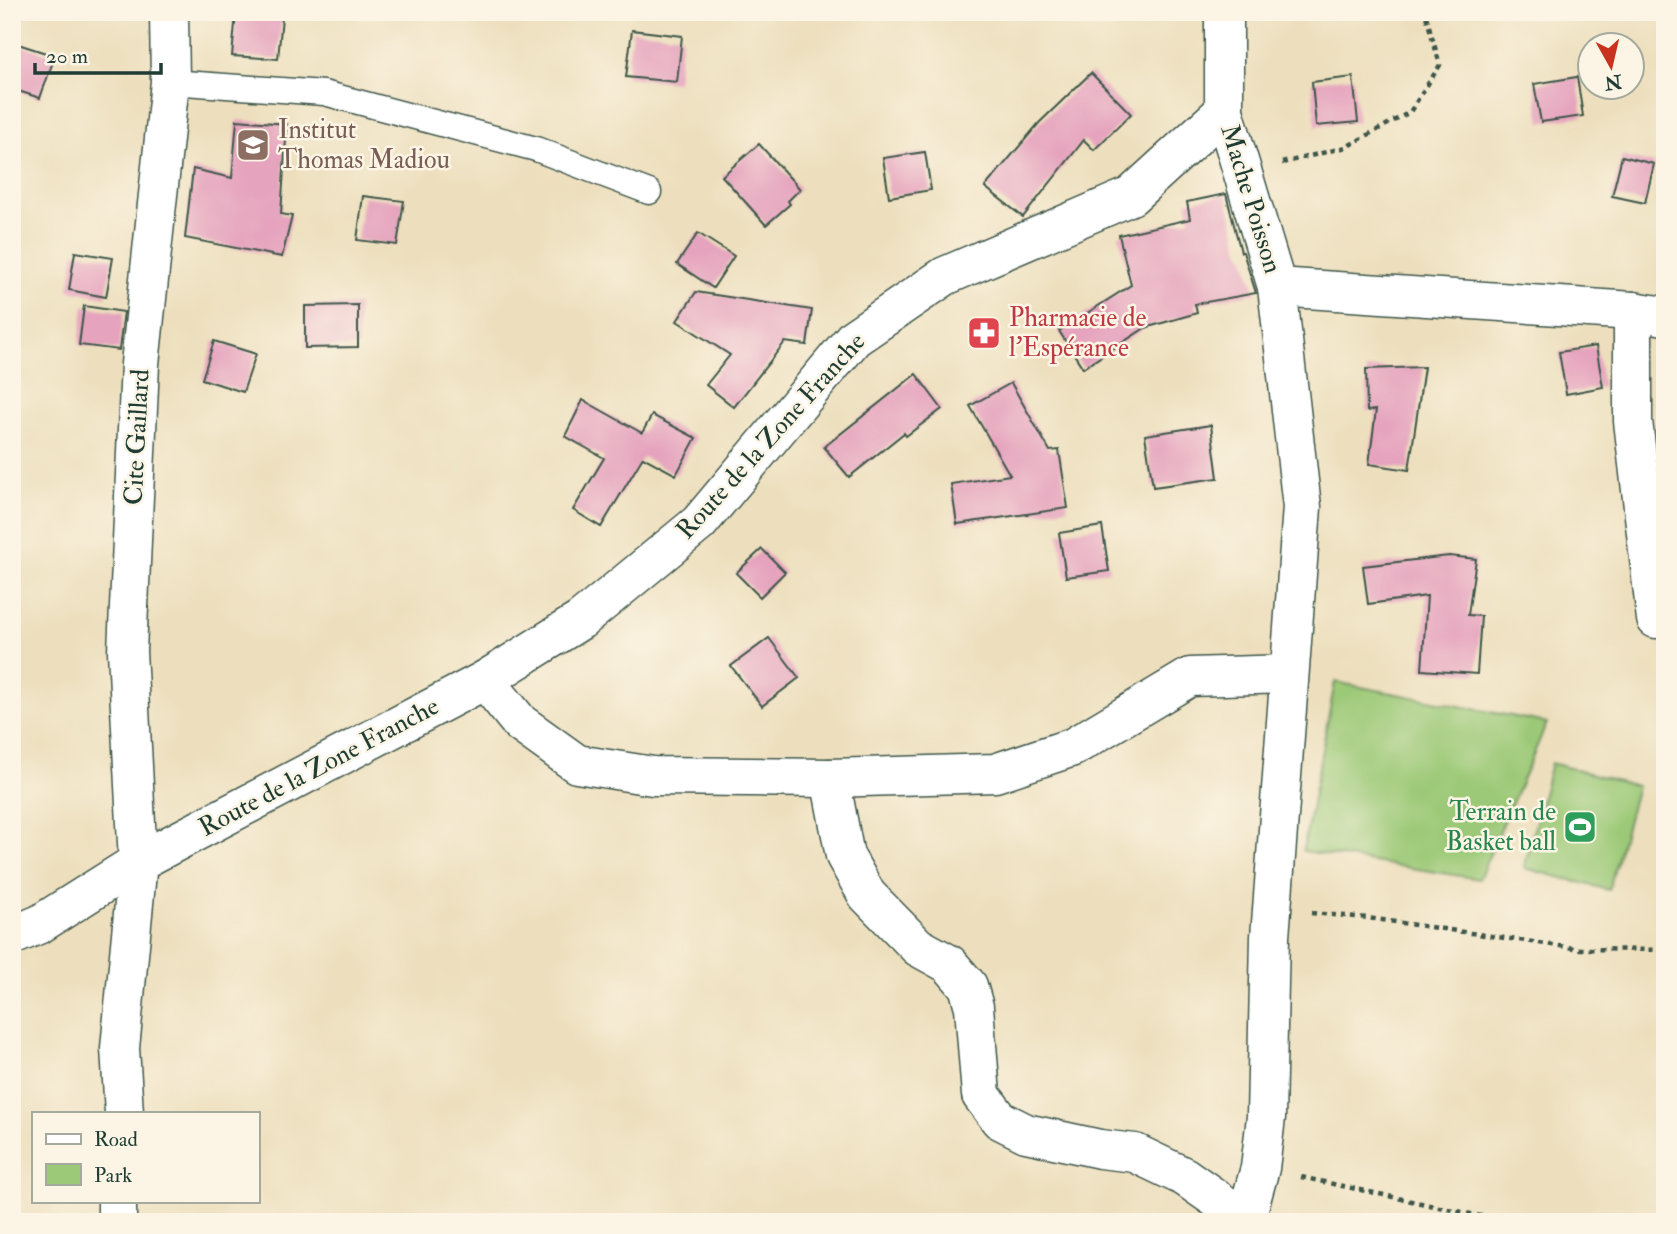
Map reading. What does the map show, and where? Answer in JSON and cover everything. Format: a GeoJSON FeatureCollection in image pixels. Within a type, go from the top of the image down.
{"type":"FeatureCollection","features":[{"type":"Feature","properties":{"kind":"street","name":"Cite Gaillard"},"geometry":{"type":"LineString","coordinates":[[124,1112],[120,1048],[138,862],[127,651],[140,364],[170,82],[169,12]]}},
{"type":"Feature","properties":{"kind":"street"},"geometry":{"type":"LineString","coordinates":[[1224,12],[1224,111]]}},
{"type":"Feature","properties":{"kind":"street","name":"Mache Poisson"},"geometry":{"type":"LineString","coordinates":[[1224,111],[1277,287],[1302,507],[1270,937],[1269,1079],[1260,1168],[1245,1221]]}},
{"type":"Feature","properties":{"kind":"street","name":"Route de la Zone Franche"},"geometry":{"type":"LineString","coordinates":[[12,936],[40,924],[138,862],[485,680],[581,620],[699,523],[854,338],[945,276],[1131,196],[1224,111]]}},
{"type":"Feature","properties":{"kind":"street"},"geometry":{"type":"LineString","coordinates":[[1277,287],[1649,313],[1633,421],[1656,619]]}},
{"type":"Feature","properties":{"kind":"street"},"geometry":{"type":"LineString","coordinates":[[485,680],[520,723],[577,764],[653,776],[830,778],[995,774],[1073,747],[1190,677],[1288,674]]}},
{"type":"Feature","properties":{"kind":"street"},"geometry":{"type":"LineString","coordinates":[[830,778],[845,856],[867,895],[918,947],[949,964],[968,986],[974,1007],[981,1095],[1000,1120],[1026,1133],[1100,1149],[1135,1153],[1185,1177],[1245,1221]]}},
{"type":"Feature","properties":{"kind":"street"},"geometry":{"type":"LineString","coordinates":[[117,1202],[117,1222]]}},
{"type":"Feature","properties":{"kind":"lane"},"geometry":{"type":"LineString","coordinates":[[170,82],[324,93],[536,149],[649,192]]}},
{"type":"Feature","properties":{"kind":"path"},"geometry":{"type":"LineString","coordinates":[[1244,173],[1346,147],[1410,112],[1440,65],[1425,12]]}},
{"type":"Feature","properties":{"kind":"path"},"geometry":{"type":"LineString","coordinates":[[1274,910],[1368,918],[1580,949],[1665,950]]}},
{"type":"Feature","properties":{"kind":"path"},"geometry":{"type":"LineString","coordinates":[[1260,1168],[1508,1222]]}},
{"type":"Feature","properties":{"kind":"green space"},"geometry":{"type":"Polygon","coordinates":[[[1335,682],[1547,723],[1479,879],[1303,851],[1335,682]]]}},
{"type":"Feature","properties":{"kind":"green space","name":"Terrain de Basket ball"},"geometry":{"type":"Polygon","coordinates":[[[1551,763],[1637,786],[1609,890],[1524,868],[1551,763]]]}},
{"type":"Feature","properties":{"kind":"building"},"geometry":{"type":"Polygon","coordinates":[[[236,13],[282,17],[278,59],[232,56],[236,13]]]}},
{"type":"Feature","properties":{"kind":"building"},"geometry":{"type":"Polygon","coordinates":[[[632,30],[682,36],[677,82],[626,77],[632,30]]]}},
{"type":"Feature","properties":{"kind":"building"},"geometry":{"type":"Polygon","coordinates":[[[12,42],[55,56],[40,98],[12,89],[12,42]]]}},
{"type":"Feature","properties":{"kind":"building"},"geometry":{"type":"Polygon","coordinates":[[[1091,73],[1131,114],[1094,150],[1084,140],[1023,217],[985,187],[1039,123],[1091,73]]]}},
{"type":"Feature","properties":{"kind":"building"},"geometry":{"type":"Polygon","coordinates":[[[1353,77],[1358,122],[1316,126],[1312,82],[1353,77]]]}},
{"type":"Feature","properties":{"kind":"building"},"geometry":{"type":"Polygon","coordinates":[[[1576,77],[1576,102],[1581,102],[1583,116],[1541,122],[1534,84],[1576,77]]]}},
{"type":"Feature","properties":{"kind":"building"},"geometry":{"type":"Polygon","coordinates":[[[237,120],[287,124],[281,214],[292,216],[282,257],[185,238],[193,169],[232,178],[237,120]]]}},
{"type":"Feature","properties":{"kind":"building"},"geometry":{"type":"Polygon","coordinates":[[[759,144],[800,189],[788,201],[790,204],[766,225],[722,176],[759,144]]]}},
{"type":"Feature","properties":{"kind":"building"},"geometry":{"type":"Polygon","coordinates":[[[925,152],[931,190],[889,197],[883,158],[925,152]]]}},
{"type":"Feature","properties":{"kind":"building"},"geometry":{"type":"Polygon","coordinates":[[[1622,156],[1654,164],[1645,203],[1612,196],[1622,156]]]}},
{"type":"Feature","properties":{"kind":"building"},"geometry":{"type":"Polygon","coordinates":[[[1226,194],[1241,252],[1256,293],[1195,304],[1197,313],[1145,328],[1083,368],[1059,331],[1131,285],[1119,235],[1190,219],[1187,202],[1226,194]]]}},
{"type":"Feature","properties":{"kind":"building"},"geometry":{"type":"Polygon","coordinates":[[[363,196],[404,201],[397,245],[357,240],[363,196]]]}},
{"type":"Feature","properties":{"kind":"building"},"geometry":{"type":"Polygon","coordinates":[[[698,233],[734,256],[713,288],[677,264],[698,233]]]}},
{"type":"Feature","properties":{"kind":"building"},"geometry":{"type":"Polygon","coordinates":[[[75,252],[113,258],[106,297],[69,290],[75,252]]]}},
{"type":"Feature","properties":{"kind":"building"},"geometry":{"type":"Polygon","coordinates":[[[696,292],[812,310],[807,345],[785,342],[734,407],[706,385],[730,355],[677,321],[696,292]]]}},
{"type":"Feature","properties":{"kind":"building"},"geometry":{"type":"Polygon","coordinates":[[[358,305],[358,347],[305,348],[305,306],[358,305]]]}},
{"type":"Feature","properties":{"kind":"building"},"geometry":{"type":"Polygon","coordinates":[[[84,306],[124,312],[119,350],[79,345],[84,306]]]}},
{"type":"Feature","properties":{"kind":"building"},"geometry":{"type":"Polygon","coordinates":[[[214,341],[256,354],[243,392],[202,379],[214,341]]]}},
{"type":"Feature","properties":{"kind":"building"},"geometry":{"type":"Polygon","coordinates":[[[1596,346],[1603,387],[1566,394],[1559,352],[1596,346]]]}},
{"type":"Feature","properties":{"kind":"building"},"geometry":{"type":"Polygon","coordinates":[[[1424,367],[1409,470],[1369,464],[1376,410],[1367,411],[1366,369],[1424,367]]]}},
{"type":"Feature","properties":{"kind":"building"},"geometry":{"type":"Polygon","coordinates":[[[916,374],[942,409],[906,436],[904,433],[849,477],[824,447],[916,374]]]}},
{"type":"Feature","properties":{"kind":"building"},"geometry":{"type":"Polygon","coordinates":[[[1011,383],[1050,451],[1059,450],[1068,508],[957,524],[951,484],[1010,475],[970,406],[1011,383]]]}},
{"type":"Feature","properties":{"kind":"building"},"geometry":{"type":"Polygon","coordinates":[[[583,400],[642,433],[652,415],[696,438],[676,475],[643,457],[601,527],[573,510],[604,458],[565,436],[583,400]]]}},
{"type":"Feature","properties":{"kind":"building"},"geometry":{"type":"Polygon","coordinates":[[[1211,425],[1218,478],[1153,487],[1145,435],[1211,425]]]}},
{"type":"Feature","properties":{"kind":"building"},"geometry":{"type":"Polygon","coordinates":[[[1102,526],[1109,571],[1066,577],[1059,533],[1102,526]]]}},
{"type":"Feature","properties":{"kind":"building"},"geometry":{"type":"Polygon","coordinates":[[[762,549],[785,572],[760,597],[736,573],[762,549]]]}},
{"type":"Feature","properties":{"kind":"building"},"geometry":{"type":"Polygon","coordinates":[[[1449,556],[1476,559],[1468,615],[1481,616],[1477,674],[1422,670],[1427,596],[1368,604],[1363,566],[1449,556]]]}},
{"type":"Feature","properties":{"kind":"building"},"geometry":{"type":"Polygon","coordinates":[[[769,638],[799,678],[762,706],[731,666],[769,638]]]}},
{"type":"Feature","properties":{"kind":"place","name":"Institut Thomas Madiou"},"geometry":{"type":"Point","coordinates":[253,145]}},
{"type":"Feature","properties":{"kind":"place","name":"Pharmacie de l'Espérance"},"geometry":{"type":"Point","coordinates":[984,333]}},
{"type":"Feature","properties":{"kind":"place","name":"Terrain de Basket ball"},"geometry":{"type":"Point","coordinates":[1580,827]}}]}
